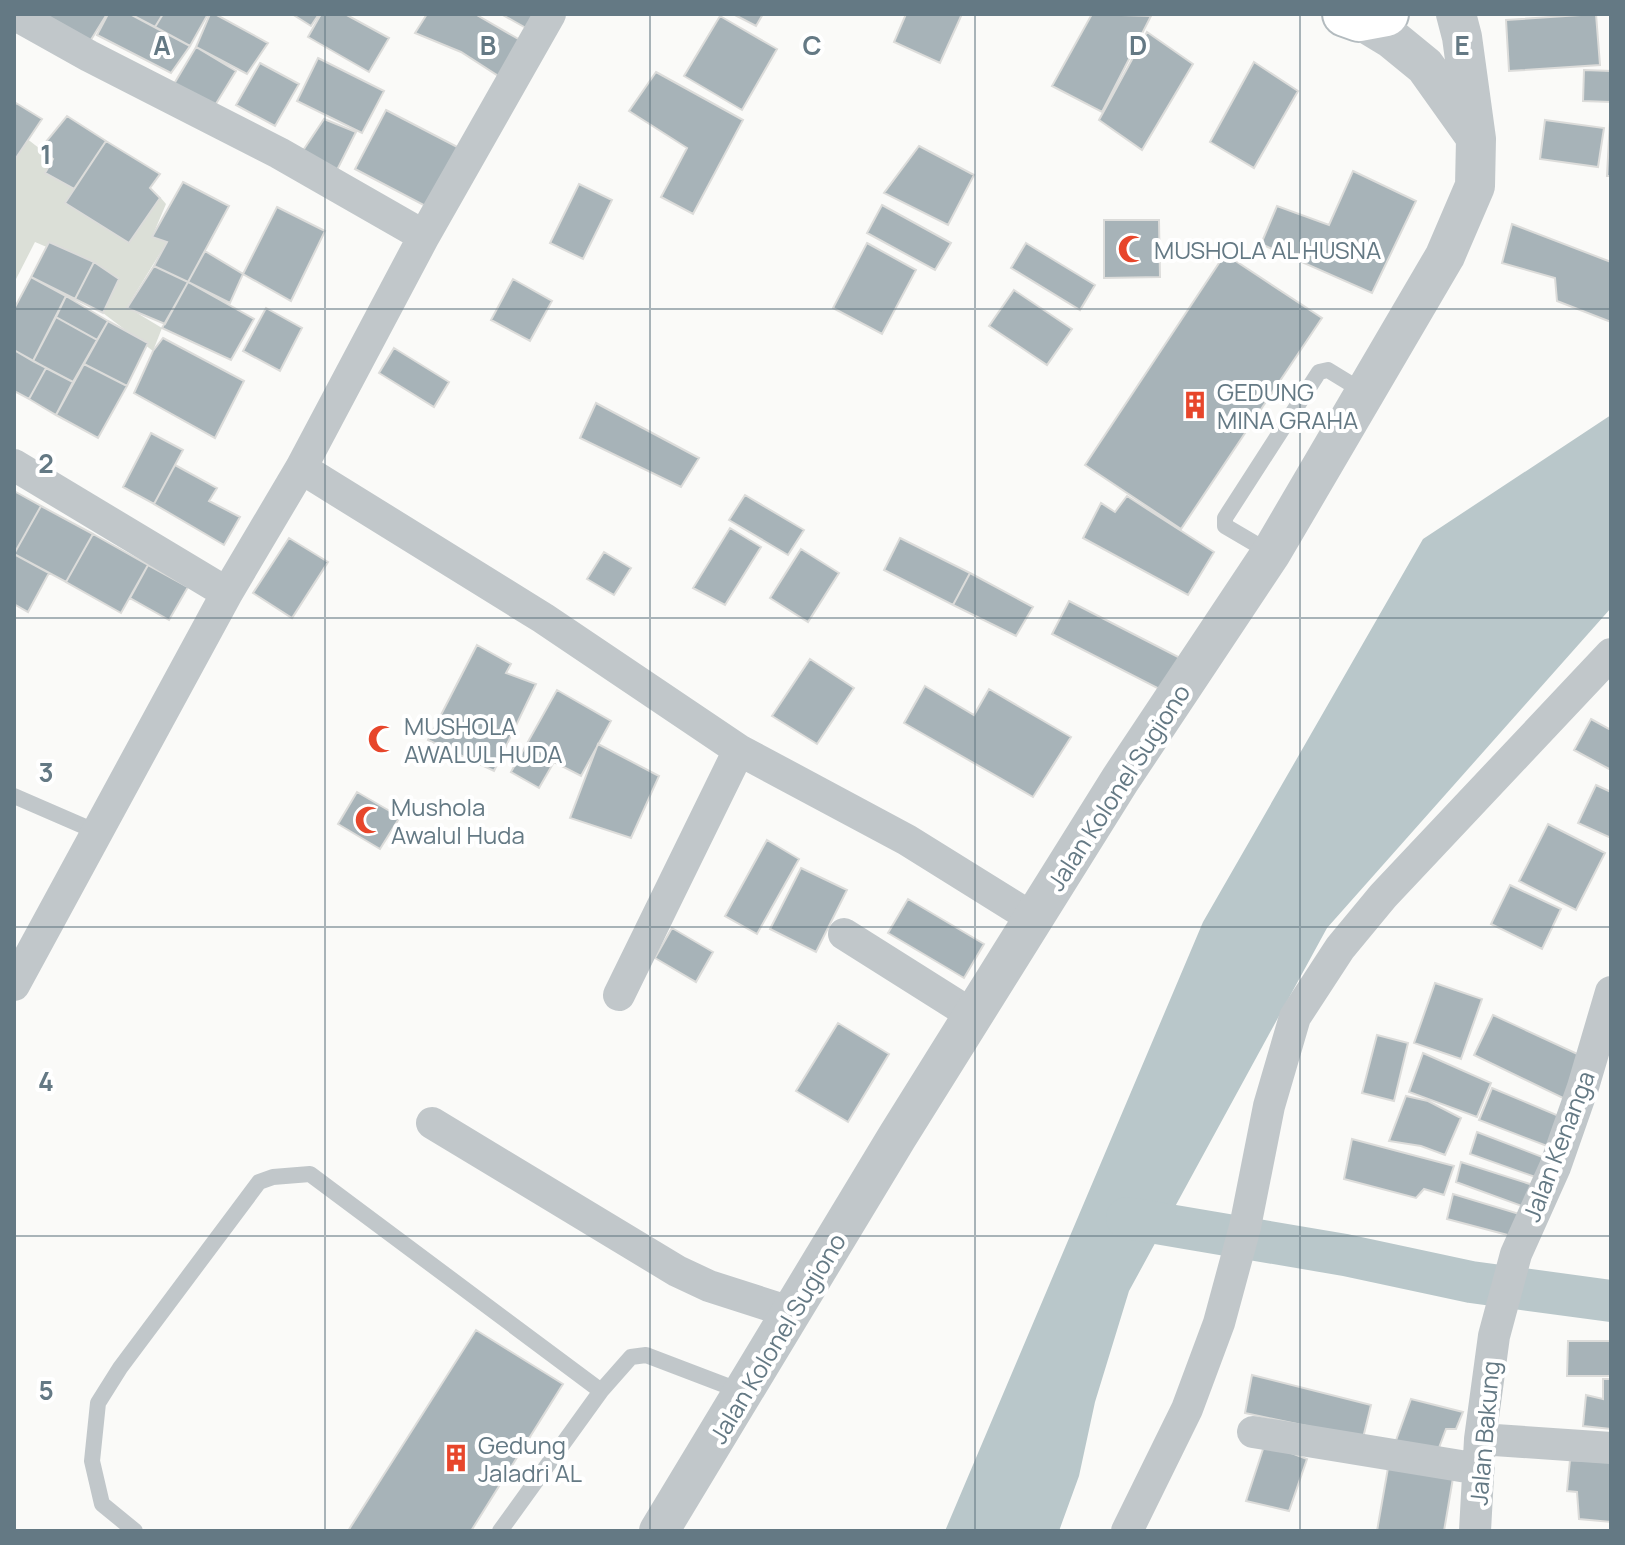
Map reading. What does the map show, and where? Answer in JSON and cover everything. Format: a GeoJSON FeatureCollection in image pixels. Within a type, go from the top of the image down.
{"type":"FeatureCollection","features":[{"type":"Feature","properties":{"kind":"street"},"geometry":{"type":"LineString","coordinates":[[14,14],[279,153],[424,236]]}},
{"type":"Feature","properties":{"kind":"street"},"geometry":{"type":"LineString","coordinates":[[14,985],[227,593],[301,468],[424,236],[550,14]]}},
{"type":"Feature","properties":{"kind":"street","name":"Jalan Kolonel Sugiono"},"geometry":{"type":"LineString","coordinates":[[659,1531],[897,1137],[1120,780],[1271,553],[1445,256],[1475,186],[1476,139],[1456,14]]}},
{"type":"Feature","properties":{"kind":"street"},"geometry":{"type":"LineString","coordinates":[[1363,16],[1425,66],[1476,139]]}},
{"type":"Feature","properties":{"kind":"street"},"geometry":{"type":"LineString","coordinates":[[14,465],[227,593]]}},
{"type":"Feature","properties":{"kind":"street"},"geometry":{"type":"LineString","coordinates":[[301,468],[543,618],[739,750],[907,840],[1034,919]]}},
{"type":"Feature","properties":{"kind":"street"},"geometry":{"type":"LineString","coordinates":[[1127,1531],[1187,1409],[1219,1323],[1245,1227],[1269,1106],[1295,1017],[1340,948],[1383,896],[1611,654]]}},
{"type":"Feature","properties":{"kind":"street"},"geometry":{"type":"LineString","coordinates":[[619,995],[739,750]]}},
{"type":"Feature","properties":{"kind":"street"},"geometry":{"type":"LineString","coordinates":[[844,934],[974,1016]]}},
{"type":"Feature","properties":{"kind":"street","name":"Jalan Kenanga"},"geometry":{"type":"LineString","coordinates":[[1494,1336],[1516,1254],[1555,1167],[1611,992]]}},
{"type":"Feature","properties":{"kind":"street"},"geometry":{"type":"LineString","coordinates":[[432,1123],[677,1271],[709,1286],[793,1313]]}},
{"type":"Feature","properties":{"kind":"street","name":"Jalan Bakung"},"geometry":{"type":"LineString","coordinates":[[1475,1531],[1480,1454],[1494,1336]]}},
{"type":"Feature","properties":{"kind":"street"},"geometry":{"type":"LineString","coordinates":[[1253,1432],[1480,1454],[1611,1448]]}},
{"type":"Feature","properties":{"kind":"lane"},"geometry":{"type":"LineString","coordinates":[[1271,553],[1225,526],[1225,518],[1319,372],[1328,370],[1366,393]]}},
{"type":"Feature","properties":{"kind":"lane"},"geometry":{"type":"LineString","coordinates":[[14,796],[97,832]]}},
{"type":"Feature","properties":{"kind":"lane"},"geometry":{"type":"LineString","coordinates":[[135,1531],[102,1504],[92,1461],[98,1403],[120,1368],[259,1182],[273,1177],[310,1174],[601,1391]]}},
{"type":"Feature","properties":{"kind":"lane"},"geometry":{"type":"LineString","coordinates":[[500,1531],[601,1391],[631,1357],[646,1355],[744,1393]]}},
{"type":"Feature","properties":{"kind":"shaded area"},"geometry":{"type":"Polygon","coordinates":[[[26,138],[53,159],[74,189],[65,203],[129,243],[160,197],[166,204],[152,237],[167,242],[127,307],[162,328],[153,351],[103,313],[119,278],[35,242],[14,283],[14,162],[26,138]]]}},
{"type":"Feature","properties":{"kind":"shaded area"},"geometry":{"type":"Polygon","coordinates":[[[1611,415],[1611,608],[1327,928],[1129,1291],[1095,1402],[1079,1476],[1059,1531],[945,1531],[1203,922],[1423,539],[1611,415]]]}},
{"type":"Feature","properties":{"kind":"building"},"geometry":{"type":"Polygon","coordinates":[[[25,14],[107,14],[89,43],[25,14]]]}},
{"type":"Feature","properties":{"kind":"building"},"geometry":{"type":"Polygon","coordinates":[[[108,14],[130,14],[190,46],[171,73],[97,35],[108,14]]]}},
{"type":"Feature","properties":{"kind":"building"},"geometry":{"type":"Polygon","coordinates":[[[130,14],[163,14],[155,27],[130,14]]]}},
{"type":"Feature","properties":{"kind":"building"},"geometry":{"type":"Polygon","coordinates":[[[163,14],[208,14],[190,46],[155,27],[163,14]]]}},
{"type":"Feature","properties":{"kind":"building"},"geometry":{"type":"Polygon","coordinates":[[[210,14],[268,43],[247,74],[196,47],[210,14]]]}},
{"type":"Feature","properties":{"kind":"building"},"geometry":{"type":"Polygon","coordinates":[[[292,14],[319,14],[311,26],[292,14]]]}},
{"type":"Feature","properties":{"kind":"building"},"geometry":{"type":"Polygon","coordinates":[[[321,14],[345,14],[389,38],[369,72],[308,37],[321,14]]]}},
{"type":"Feature","properties":{"kind":"building"},"geometry":{"type":"Polygon","coordinates":[[[427,14],[475,14],[520,40],[500,77],[461,52],[415,33],[427,14]]]}},
{"type":"Feature","properties":{"kind":"building"},"geometry":{"type":"Polygon","coordinates":[[[501,14],[534,14],[526,28],[501,14]]]}},
{"type":"Feature","properties":{"kind":"building"},"geometry":{"type":"Polygon","coordinates":[[[733,14],[763,14],[756,26],[733,14]]]}},
{"type":"Feature","properties":{"kind":"building"},"geometry":{"type":"Polygon","coordinates":[[[906,14],[962,14],[940,63],[894,42],[906,14]]]}},
{"type":"Feature","properties":{"kind":"building"},"geometry":{"type":"Polygon","coordinates":[[[1092,14],[1151,16],[1102,112],[1052,86],[1092,14]]]}},
{"type":"Feature","properties":{"kind":"building"},"geometry":{"type":"Polygon","coordinates":[[[1596,14],[1600,65],[1509,71],[1506,20],[1596,14]]]}},
{"type":"Feature","properties":{"kind":"building"},"geometry":{"type":"Polygon","coordinates":[[[720,16],[777,49],[742,110],[684,76],[720,16]]]}},
{"type":"Feature","properties":{"kind":"building"},"geometry":{"type":"Polygon","coordinates":[[[1147,32],[1193,64],[1142,150],[1099,120],[1147,32]]]}},
{"type":"Feature","properties":{"kind":"building"},"geometry":{"type":"Polygon","coordinates":[[[196,47],[236,71],[214,107],[174,84],[196,47]]]}},
{"type":"Feature","properties":{"kind":"building"},"geometry":{"type":"Polygon","coordinates":[[[318,58],[384,91],[362,133],[297,101],[318,58]]]}},
{"type":"Feature","properties":{"kind":"building"},"geometry":{"type":"Polygon","coordinates":[[[1254,62],[1298,91],[1254,168],[1210,142],[1254,62]]]}},
{"type":"Feature","properties":{"kind":"building"},"geometry":{"type":"Polygon","coordinates":[[[260,63],[299,84],[275,126],[236,105],[260,63]]]}},
{"type":"Feature","properties":{"kind":"building"},"geometry":{"type":"Polygon","coordinates":[[[1584,70],[1611,71],[1611,102],[1583,101],[1584,70]]]}},
{"type":"Feature","properties":{"kind":"building"},"geometry":{"type":"Polygon","coordinates":[[[656,72],[743,120],[693,214],[661,197],[687,148],[629,111],[656,72]]]}},
{"type":"Feature","properties":{"kind":"building"},"geometry":{"type":"Polygon","coordinates":[[[16,103],[42,119],[14,161],[14,107],[16,103]]]}},
{"type":"Feature","properties":{"kind":"building"},"geometry":{"type":"Polygon","coordinates":[[[386,110],[465,151],[433,210],[355,169],[386,110]]]}},
{"type":"Feature","properties":{"kind":"building"},"geometry":{"type":"Polygon","coordinates":[[[67,116],[106,141],[74,189],[45,173],[53,159],[40,149],[67,116]]]}},
{"type":"Feature","properties":{"kind":"building"},"geometry":{"type":"Polygon","coordinates":[[[324,119],[356,132],[337,170],[300,155],[324,119]]]}},
{"type":"Feature","properties":{"kind":"building"},"geometry":{"type":"Polygon","coordinates":[[[1610,119],[1611,176],[1607,176],[1610,119]]]}},
{"type":"Feature","properties":{"kind":"building"},"geometry":{"type":"Polygon","coordinates":[[[1545,120],[1604,128],[1598,167],[1540,159],[1545,120]]]}},
{"type":"Feature","properties":{"kind":"building"},"geometry":{"type":"Polygon","coordinates":[[[106,141],[160,174],[150,188],[160,198],[129,243],[65,203],[106,141]]]}},
{"type":"Feature","properties":{"kind":"building"},"geometry":{"type":"Polygon","coordinates":[[[919,146],[974,175],[948,225],[884,193],[919,146]]]}},
{"type":"Feature","properties":{"kind":"building"},"geometry":{"type":"Polygon","coordinates":[[[1353,171],[1416,201],[1372,293],[1261,244],[1277,206],[1329,225],[1353,171]]]}},
{"type":"Feature","properties":{"kind":"building"},"geometry":{"type":"Polygon","coordinates":[[[183,182],[229,206],[188,282],[154,266],[167,242],[152,237],[183,182]]]}},
{"type":"Feature","properties":{"kind":"building"},"geometry":{"type":"Polygon","coordinates":[[[579,184],[612,200],[583,259],[550,243],[579,184]]]}},
{"type":"Feature","properties":{"kind":"building"},"geometry":{"type":"Polygon","coordinates":[[[882,205],[951,243],[935,270],[867,233],[882,205]]]}},
{"type":"Feature","properties":{"kind":"building"},"geometry":{"type":"Polygon","coordinates":[[[277,207],[325,231],[291,301],[243,274],[277,207]]]}},
{"type":"Feature","properties":{"kind":"building"},"geometry":{"type":"Polygon","coordinates":[[[1104,220],[1159,220],[1160,277],[1104,278],[1104,220]]]}},
{"type":"Feature","properties":{"kind":"building"},"geometry":{"type":"Polygon","coordinates":[[[1512,224],[1611,262],[1611,322],[1557,301],[1555,278],[1502,263],[1512,224]]]}},
{"type":"Feature","properties":{"kind":"building"},"geometry":{"type":"Polygon","coordinates":[[[49,242],[94,262],[75,299],[31,277],[49,242]]]}},
{"type":"Feature","properties":{"kind":"building"},"geometry":{"type":"Polygon","coordinates":[[[867,243],[916,270],[882,334],[833,308],[867,243]]]}},
{"type":"Feature","properties":{"kind":"building"},"geometry":{"type":"Polygon","coordinates":[[[1026,243],[1095,285],[1080,310],[1011,268],[1026,243]]]}},
{"type":"Feature","properties":{"kind":"building"},"geometry":{"type":"Polygon","coordinates":[[[205,251],[243,274],[230,303],[188,282],[205,251]]]}},
{"type":"Feature","properties":{"kind":"building","name":"GEDUNG MINA GRAHA"},"geometry":{"type":"Polygon","coordinates":[[[1225,254],[1322,318],[1181,529],[1085,465],[1225,254]]]}},
{"type":"Feature","properties":{"kind":"building"},"geometry":{"type":"Polygon","coordinates":[[[94,262],[119,279],[103,313],[75,299],[94,262]]]}},
{"type":"Feature","properties":{"kind":"building"},"geometry":{"type":"Polygon","coordinates":[[[154,266],[188,282],[165,324],[127,308],[154,266]]]}},
{"type":"Feature","properties":{"kind":"building"},"geometry":{"type":"Polygon","coordinates":[[[31,277],[66,296],[33,361],[14,350],[14,309],[31,277]]]}},
{"type":"Feature","properties":{"kind":"building"},"geometry":{"type":"Polygon","coordinates":[[[513,279],[552,301],[530,341],[491,320],[513,279]]]}},
{"type":"Feature","properties":{"kind":"building"},"geometry":{"type":"Polygon","coordinates":[[[188,282],[254,319],[231,360],[162,328],[188,282]]]}},
{"type":"Feature","properties":{"kind":"building"},"geometry":{"type":"Polygon","coordinates":[[[1014,290],[1072,329],[1047,365],[989,326],[1014,290]]]}},
{"type":"Feature","properties":{"kind":"building"},"geometry":{"type":"Polygon","coordinates":[[[66,296],[108,321],[97,340],[56,317],[66,296]]]}},
{"type":"Feature","properties":{"kind":"building"},"geometry":{"type":"Polygon","coordinates":[[[266,308],[302,328],[280,371],[243,351],[266,308]]]}},
{"type":"Feature","properties":{"kind":"building"},"geometry":{"type":"Polygon","coordinates":[[[56,317],[97,340],[73,382],[33,361],[56,317]]]}},
{"type":"Feature","properties":{"kind":"building"},"geometry":{"type":"Polygon","coordinates":[[[108,321],[148,343],[127,386],[84,364],[108,321]]]}},
{"type":"Feature","properties":{"kind":"building"},"geometry":{"type":"Polygon","coordinates":[[[163,338],[244,381],[215,438],[134,393],[153,351],[163,338]]]}},
{"type":"Feature","properties":{"kind":"building"},"geometry":{"type":"Polygon","coordinates":[[[394,348],[449,382],[434,407],[379,373],[394,348]]]}},
{"type":"Feature","properties":{"kind":"building"},"geometry":{"type":"Polygon","coordinates":[[[14,350],[46,368],[29,399],[14,391],[14,350]]]}},
{"type":"Feature","properties":{"kind":"building"},"geometry":{"type":"Polygon","coordinates":[[[84,364],[127,386],[98,438],[56,415],[84,364]]]}},
{"type":"Feature","properties":{"kind":"building"},"geometry":{"type":"Polygon","coordinates":[[[46,368],[73,382],[56,415],[29,399],[46,368]]]}},
{"type":"Feature","properties":{"kind":"building"},"geometry":{"type":"Polygon","coordinates":[[[596,403],[699,458],[681,487],[580,438],[596,403]]]}},
{"type":"Feature","properties":{"kind":"building"},"geometry":{"type":"Polygon","coordinates":[[[151,433],[183,450],[154,504],[123,487],[151,433]]]}},
{"type":"Feature","properties":{"kind":"building"},"geometry":{"type":"Polygon","coordinates":[[[175,465],[217,488],[209,501],[240,517],[224,545],[154,504],[175,465]]]}},
{"type":"Feature","properties":{"kind":"building"},"geometry":{"type":"Polygon","coordinates":[[[14,491],[41,506],[14,554],[14,491]]]}},
{"type":"Feature","properties":{"kind":"building"},"geometry":{"type":"Polygon","coordinates":[[[745,495],[804,530],[788,555],[729,520],[745,495]]]}},
{"type":"Feature","properties":{"kind":"building"},"geometry":{"type":"Polygon","coordinates":[[[1127,496],[1214,552],[1188,595],[1083,538],[1101,503],[1115,512],[1127,496]]]}},
{"type":"Feature","properties":{"kind":"building"},"geometry":{"type":"Polygon","coordinates":[[[41,506],[93,534],[66,582],[14,554],[41,506]]]}},
{"type":"Feature","properties":{"kind":"building"},"geometry":{"type":"Polygon","coordinates":[[[730,528],[761,547],[725,605],[693,588],[730,528]]]}},
{"type":"Feature","properties":{"kind":"building"},"geometry":{"type":"Polygon","coordinates":[[[93,534],[148,565],[121,613],[66,582],[93,534]]]}},
{"type":"Feature","properties":{"kind":"building"},"geometry":{"type":"Polygon","coordinates":[[[289,538],[328,562],[292,618],[253,593],[289,538]]]}},
{"type":"Feature","properties":{"kind":"building"},"geometry":{"type":"Polygon","coordinates":[[[900,538],[970,573],[953,605],[884,570],[900,538]]]}},
{"type":"Feature","properties":{"kind":"building"},"geometry":{"type":"Polygon","coordinates":[[[801,549],[839,573],[808,622],[770,598],[801,549]]]}},
{"type":"Feature","properties":{"kind":"building"},"geometry":{"type":"Polygon","coordinates":[[[604,552],[631,568],[614,595],[587,579],[604,552]]]}},
{"type":"Feature","properties":{"kind":"building"},"geometry":{"type":"Polygon","coordinates":[[[14,554],[49,573],[28,612],[14,604],[14,554]]]}},
{"type":"Feature","properties":{"kind":"building"},"geometry":{"type":"Polygon","coordinates":[[[148,565],[188,587],[169,620],[130,598],[148,565]]]}},
{"type":"Feature","properties":{"kind":"building"},"geometry":{"type":"Polygon","coordinates":[[[970,573],[1033,607],[1016,636],[953,605],[970,573]]]}},
{"type":"Feature","properties":{"kind":"building"},"geometry":{"type":"Polygon","coordinates":[[[1069,601],[1186,661],[1169,694],[1052,634],[1069,601]]]}},
{"type":"Feature","properties":{"kind":"building"},"geometry":{"type":"Polygon","coordinates":[[[477,645],[511,664],[506,673],[536,684],[494,771],[428,740],[477,645]]]}},
{"type":"Feature","properties":{"kind":"building"},"geometry":{"type":"Polygon","coordinates":[[[810,659],[854,688],[817,744],[772,716],[810,659]]]}},
{"type":"Feature","properties":{"kind":"building"},"geometry":{"type":"Polygon","coordinates":[[[925,686],[974,715],[989,689],[1071,737],[1033,797],[904,723],[925,686]]]}},
{"type":"Feature","properties":{"kind":"building"},"geometry":{"type":"Polygon","coordinates":[[[557,690],[611,721],[581,776],[554,762],[539,788],[511,772],[557,690]]]}},
{"type":"Feature","properties":{"kind":"building"},"geometry":{"type":"Polygon","coordinates":[[[1591,719],[1611,730],[1611,770],[1574,750],[1591,719]]]}},
{"type":"Feature","properties":{"kind":"building"},"geometry":{"type":"Polygon","coordinates":[[[598,744],[659,776],[631,838],[570,818],[598,744]]]}},
{"type":"Feature","properties":{"kind":"building"},"geometry":{"type":"Polygon","coordinates":[[[1596,785],[1611,792],[1611,838],[1578,823],[1596,785]]]}},
{"type":"Feature","properties":{"kind":"building","name":"Mushola Awalul Huda"},"geometry":{"type":"Polygon","coordinates":[[[357,792],[400,817],[380,849],[338,824],[357,792]]]}},
{"type":"Feature","properties":{"kind":"building"},"geometry":{"type":"Polygon","coordinates":[[[1548,824],[1605,853],[1576,910],[1519,881],[1548,824]]]}},
{"type":"Feature","properties":{"kind":"building"},"geometry":{"type":"Polygon","coordinates":[[[767,840],[799,859],[757,934],[725,916],[767,840]]]}},
{"type":"Feature","properties":{"kind":"building"},"geometry":{"type":"Polygon","coordinates":[[[801,868],[847,890],[816,952],[770,929],[801,868]]]}},
{"type":"Feature","properties":{"kind":"building"},"geometry":{"type":"Polygon","coordinates":[[[1510,885],[1561,909],[1542,949],[1491,924],[1510,885]]]}},
{"type":"Feature","properties":{"kind":"building"},"geometry":{"type":"Polygon","coordinates":[[[908,899],[984,944],[964,978],[888,933],[908,899]]]}},
{"type":"Feature","properties":{"kind":"building"},"geometry":{"type":"Polygon","coordinates":[[[672,928],[713,952],[696,982],[655,958],[672,928]]]}},
{"type":"Feature","properties":{"kind":"building"},"geometry":{"type":"Polygon","coordinates":[[[1435,983],[1482,999],[1461,1059],[1414,1043],[1435,983]]]}},
{"type":"Feature","properties":{"kind":"building"},"geometry":{"type":"Polygon","coordinates":[[[1493,1015],[1584,1057],[1565,1099],[1474,1055],[1493,1015]]]}},
{"type":"Feature","properties":{"kind":"building"},"geometry":{"type":"Polygon","coordinates":[[[838,1023],[889,1054],[848,1122],[796,1091],[838,1023]]]}},
{"type":"Feature","properties":{"kind":"building"},"geometry":{"type":"Polygon","coordinates":[[[1377,1035],[1408,1043],[1394,1101],[1362,1093],[1377,1035]]]}},
{"type":"Feature","properties":{"kind":"building"},"geometry":{"type":"Polygon","coordinates":[[[1423,1053],[1491,1083],[1477,1117],[1409,1092],[1423,1053]]]}},
{"type":"Feature","properties":{"kind":"building"},"geometry":{"type":"Polygon","coordinates":[[[1492,1088],[1559,1116],[1547,1146],[1479,1120],[1492,1088]]]}},
{"type":"Feature","properties":{"kind":"building"},"geometry":{"type":"Polygon","coordinates":[[[1406,1096],[1428,1101],[1461,1118],[1445,1155],[1421,1146],[1389,1141],[1406,1096]]]}},
{"type":"Feature","properties":{"kind":"building"},"geometry":{"type":"Polygon","coordinates":[[[1477,1132],[1545,1158],[1538,1178],[1470,1154],[1477,1132]]]}},
{"type":"Feature","properties":{"kind":"building"},"geometry":{"type":"Polygon","coordinates":[[[1352,1139],[1454,1166],[1444,1195],[1424,1189],[1416,1198],[1344,1179],[1352,1139]]]}},
{"type":"Feature","properties":{"kind":"building"},"geometry":{"type":"Polygon","coordinates":[[[1461,1162],[1536,1186],[1530,1209],[1456,1182],[1461,1162]]]}},
{"type":"Feature","properties":{"kind":"building"},"geometry":{"type":"Polygon","coordinates":[[[1453,1194],[1526,1216],[1519,1238],[1447,1219],[1453,1194]]]}},
{"type":"Feature","properties":{"kind":"building","name":"Gedung Jaladri AL"},"geometry":{"type":"Polygon","coordinates":[[[476,1330],[563,1384],[471,1531],[348,1531],[476,1330]]]}},
{"type":"Feature","properties":{"kind":"building"},"geometry":{"type":"Polygon","coordinates":[[[1568,1341],[1611,1341],[1611,1376],[1567,1376],[1568,1341]]]}},
{"type":"Feature","properties":{"kind":"building"},"geometry":{"type":"Polygon","coordinates":[[[1252,1375],[1371,1405],[1363,1438],[1245,1413],[1252,1375]]]}},
{"type":"Feature","properties":{"kind":"building"},"geometry":{"type":"Polygon","coordinates":[[[1603,1379],[1611,1379],[1611,1429],[1583,1426],[1586,1395],[1603,1399],[1603,1379]]]}},
{"type":"Feature","properties":{"kind":"building"},"geometry":{"type":"Polygon","coordinates":[[[1411,1399],[1463,1412],[1456,1429],[1446,1429],[1437,1453],[1394,1446],[1411,1399]]]}},
{"type":"Feature","properties":{"kind":"building"},"geometry":{"type":"Polygon","coordinates":[[[1265,1443],[1307,1459],[1289,1511],[1246,1501],[1265,1443]]]}},
{"type":"Feature","properties":{"kind":"building"},"geometry":{"type":"Polygon","coordinates":[[[1570,1460],[1611,1462],[1611,1522],[1579,1519],[1577,1492],[1567,1491],[1570,1460]]]}},
{"type":"Feature","properties":{"kind":"building"},"geometry":{"type":"Polygon","coordinates":[[[1388,1468],[1453,1478],[1444,1531],[1377,1531],[1388,1468]]]}},
{"type":"Feature","properties":{"kind":"waterway"},"geometry":{"type":"LineString","coordinates":[[1127,1218],[1345,1255],[1471,1282],[1611,1301]]}},
{"type":"Feature","properties":{"kind":"place","name":"MUSHOLA AL HUSNA"},"geometry":{"type":"Point","coordinates":[1132,249]}},
{"type":"Feature","properties":{"kind":"place","name":"GEDUNG MINA GRAHA"},"geometry":{"type":"Point","coordinates":[1195,405]}},
{"type":"Feature","properties":{"kind":"place","name":"MUSHOLA AWALUL HUDA"},"geometry":{"type":"Point","coordinates":[382,739]}},
{"type":"Feature","properties":{"kind":"place","name":"Mushola Awalul Huda"},"geometry":{"type":"Point","coordinates":[369,820]}},
{"type":"Feature","properties":{"kind":"place","name":"Gedung Jaladri AL"},"geometry":{"type":"Point","coordinates":[456,1458]}}]}
